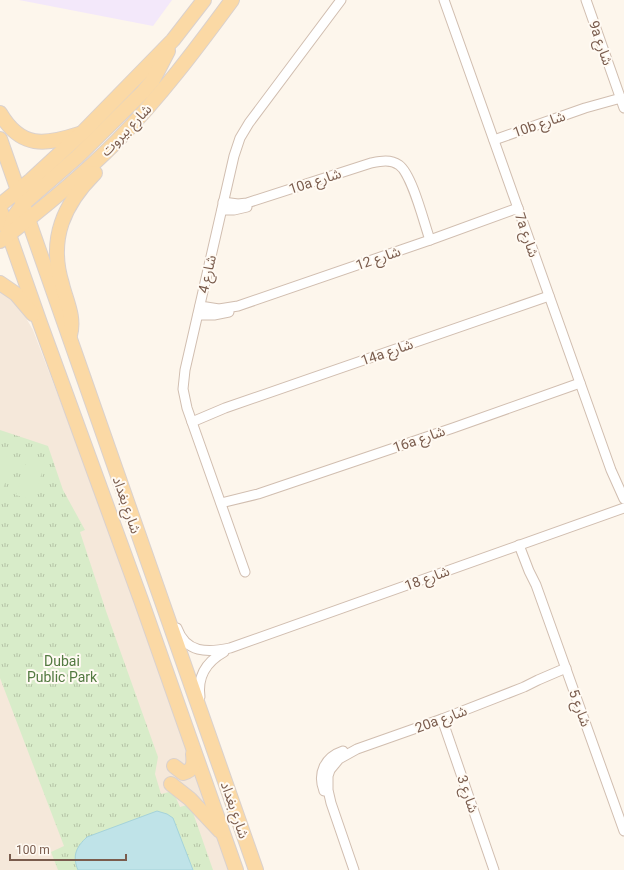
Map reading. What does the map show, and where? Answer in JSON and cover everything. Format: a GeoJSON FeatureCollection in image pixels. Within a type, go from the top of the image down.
{"type":"FeatureCollection","features":[{"type":"Feature","properties":{"kind":"main road","name":"شارع بيروت"},"geometry":{"type":"LineString","coordinates":[[0,205],[53,161],[83,132],[174,40],[204,0]]}},
{"type":"Feature","properties":{"kind":"main road","name":"شارع بيروت"},"geometry":{"type":"LineString","coordinates":[[4,238],[28,220],[116,142],[137,120],[182,67],[232,0]]}},
{"type":"Feature","properties":{"kind":"main road"},"geometry":{"type":"LineString","coordinates":[[4,238],[13,218],[23,204],[77,157],[143,92],[162,64],[174,40]]}},
{"type":"Feature","properties":{"kind":"main road"},"geometry":{"type":"LineString","coordinates":[[0,113],[12,129],[34,141],[57,141],[83,132]]}},
{"type":"Feature","properties":{"kind":"main road","name":"شارع بغداد"},"geometry":{"type":"LineString","coordinates":[[0,139],[256,870]]}},
{"type":"Feature","properties":{"kind":"main road"},"geometry":{"type":"LineString","coordinates":[[69,339],[72,316],[61,283],[57,256],[60,229],[64,216],[74,198],[86,182],[106,161],[116,142]]}},
{"type":"Feature","properties":{"kind":"main road"},"geometry":{"type":"LineString","coordinates":[[1,217],[13,206],[18,190]]}},
{"type":"Feature","properties":{"kind":"main road","name":"شارع بغداد"},"geometry":{"type":"LineString","coordinates":[[1,217],[4,238],[40,323],[141,600],[236,870]]}},
{"type":"Feature","properties":{"kind":"main road"},"geometry":{"type":"LineString","coordinates":[[0,283],[16,294],[40,323]]}},
{"type":"Feature","properties":{"kind":"main road"},"geometry":{"type":"LineString","coordinates":[[174,766],[183,773],[189,772],[192,769],[194,762],[193,749]]}},
{"type":"Feature","properties":{"kind":"main road"},"geometry":{"type":"LineString","coordinates":[[171,784],[190,799],[224,834]]}},
{"type":"Feature","properties":{"kind":"street","name":"شارع 4"},"geometry":{"type":"LineString","coordinates":[[245,572],[191,419],[185,399],[184,380],[236,147],[244,130],[341,0]]}},
{"type":"Feature","properties":{"kind":"street","name":"7a شارع"},"geometry":{"type":"LineString","coordinates":[[444,0],[611,470],[622,509]]}},
{"type":"Feature","properties":{"kind":"street","name":"9a شارع"},"geometry":{"type":"LineString","coordinates":[[586,0],[624,108]]}},
{"type":"Feature","properties":{"kind":"street","name":"10b شارع"},"geometry":{"type":"LineString","coordinates":[[494,140],[619,95]]}},
{"type":"Feature","properties":{"kind":"street","name":"10a شارع"},"geometry":{"type":"LineString","coordinates":[[222,206],[258,200],[371,163],[384,156],[395,156],[407,166],[410,180],[430,240]]}},
{"type":"Feature","properties":{"kind":"street","name":"شارع 12"},"geometry":{"type":"LineString","coordinates":[[199,310],[238,306],[518,208]]}},
{"type":"Feature","properties":{"kind":"street","name":"14a شارع"},"geometry":{"type":"LineString","coordinates":[[191,419],[549,296]]}},
{"type":"Feature","properties":{"kind":"street","name":"16a شارع"},"geometry":{"type":"LineString","coordinates":[[222,506],[446,430],[580,382]]}},
{"type":"Feature","properties":{"kind":"street","name":"7a شارع"},"geometry":{"type":"LineString","coordinates":[[611,470],[624,499]]}},
{"type":"Feature","properties":{"kind":"street","name":"شارع 18"},"geometry":{"type":"LineString","coordinates":[[150,570],[161,585],[178,631],[186,642],[196,649],[210,652],[230,648],[622,509]]}},
{"type":"Feature","properties":{"kind":"street","name":"شارع 5"},"geometry":{"type":"LineString","coordinates":[[523,544],[529,571],[536,585],[624,831]]}},
{"type":"Feature","properties":{"kind":"street","name":"شارع 18"},"geometry":{"type":"LineString","coordinates":[[202,716],[199,691],[202,672],[214,658],[230,648]]}},
{"type":"Feature","properties":{"kind":"street","name":"20a شارع"},"geometry":{"type":"LineString","coordinates":[[354,870],[331,803],[322,785],[321,778],[324,766],[328,760],[335,754],[342,751],[357,749],[442,719],[567,671]]}},
{"type":"Feature","properties":{"kind":"street","name":"شارع 3"},"geometry":{"type":"LineString","coordinates":[[442,719],[494,870]]}},
{"type":"Feature","properties":{"kind":"shaded area"},"geometry":{"type":"Polygon","coordinates":[[[19,0],[172,0],[153,26],[19,0]]]}},
{"type":"Feature","properties":{"kind":"shaded area","name":"Dubai Public Park"},"geometry":{"type":"Polygon","coordinates":[[[0,288],[16,301],[33,330],[107,524],[230,870],[0,870],[0,288]]]}},
{"type":"Feature","properties":{"kind":"green space","name":"Dubai Public Park"},"geometry":{"type":"Polygon","coordinates":[[[0,430],[48,446],[63,490],[85,530],[80,532],[106,611],[158,757],[155,774],[161,794],[173,791],[180,807],[190,804],[213,870],[58,870],[51,852],[64,846],[0,678],[0,430]]]}},
{"type":"Feature","properties":{"kind":"green space"},"geometry":{"type":"Polygon","coordinates":[[[0,455],[13,459],[3,489],[0,488],[0,455]]]}},
{"type":"Feature","properties":{"kind":"green space"},"geometry":{"type":"Polygon","coordinates":[[[28,457],[45,463],[33,500],[16,495],[28,457]]]}},
{"type":"Feature","properties":{"kind":"water"},"geometry":{"type":"Polygon","coordinates":[[[157,811],[167,814],[173,818],[193,870],[78,870],[75,860],[76,852],[80,844],[87,837],[157,811]]]}}]}
